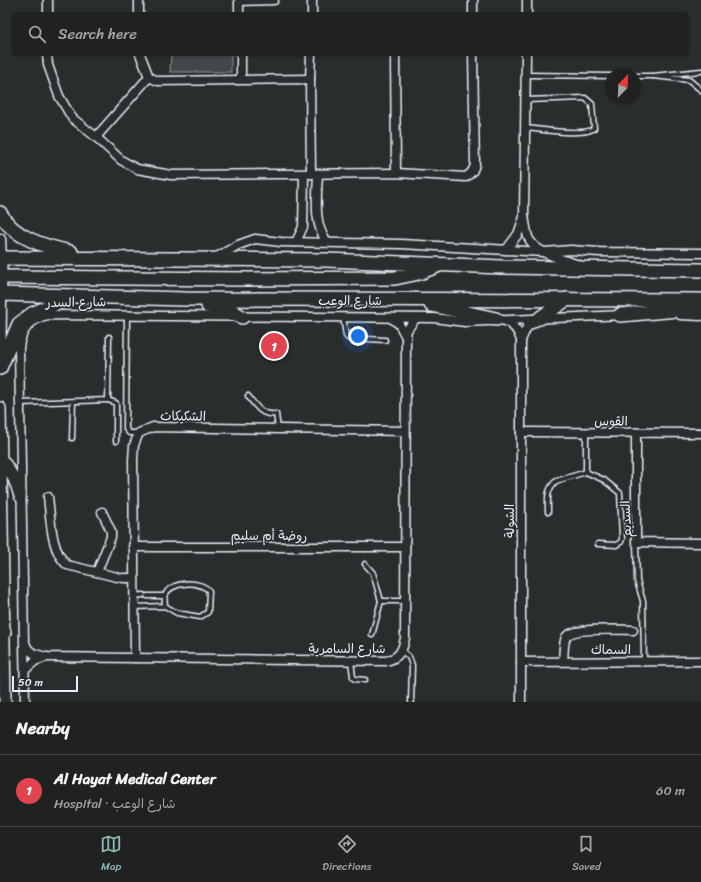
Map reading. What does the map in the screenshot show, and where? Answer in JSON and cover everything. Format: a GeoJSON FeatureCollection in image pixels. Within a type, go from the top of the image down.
{"type":"FeatureCollection","features":[{"type":"Feature","properties":{"kind":"main road"},"geometry":{"type":"LineString","coordinates":[[0,214],[10,226],[36,242],[53,248],[98,258]]}},
{"type":"Feature","properties":{"kind":"main road"},"geometry":{"type":"LineString","coordinates":[[0,267],[98,258],[326,260],[502,267],[701,270]]}},
{"type":"Feature","properties":{"kind":"main road"},"geometry":{"type":"LineString","coordinates":[[0,267],[247,279],[395,278],[419,273],[442,264]]}},
{"type":"Feature","properties":{"kind":"main road"},"geometry":{"type":"LineString","coordinates":[[0,267],[0,347]]}},
{"type":"Feature","properties":{"kind":"main road","name":"شارع الوعب"},"geometry":{"type":"LineString","coordinates":[[0,294],[185,299],[701,300]]}},
{"type":"Feature","properties":{"kind":"main road"},"geometry":{"type":"LineString","coordinates":[[0,368],[18,324],[32,314],[72,296]]}},
{"type":"Feature","properties":{"kind":"main road"},"geometry":{"type":"LineString","coordinates":[[185,299],[199,305],[229,309],[242,317]]}},
{"type":"Feature","properties":{"kind":"main road"},"geometry":{"type":"LineString","coordinates":[[540,318],[567,299]]}},
{"type":"Feature","properties":{"kind":"main road"},"geometry":{"type":"LineString","coordinates":[[404,300],[496,319]]}},
{"type":"Feature","properties":{"kind":"main road"},"geometry":{"type":"LineString","coordinates":[[620,315],[701,308]]}},
{"type":"Feature","properties":{"kind":"main road"},"geometry":{"type":"LineString","coordinates":[[0,408],[2,627],[6,702]]}},
{"type":"Feature","properties":{"kind":"main road"},"geometry":{"type":"LineString","coordinates":[[0,458],[10,469],[17,482],[20,496]]}},
{"type":"Feature","properties":{"kind":"street"},"geometry":{"type":"LineString","coordinates":[[48,0],[48,12]]}},
{"type":"Feature","properties":{"kind":"street"},"geometry":{"type":"LineString","coordinates":[[139,0],[139,12]]}},
{"type":"Feature","properties":{"kind":"street"},"geometry":{"type":"LineString","coordinates":[[239,12],[239,0],[274,0]]}},
{"type":"Feature","properties":{"kind":"street"},"geometry":{"type":"LineString","coordinates":[[312,0],[312,12]]}},
{"type":"Feature","properties":{"kind":"street"},"geometry":{"type":"LineString","coordinates":[[473,0],[473,12]]}},
{"type":"Feature","properties":{"kind":"street"},"geometry":{"type":"LineString","coordinates":[[527,0],[527,12]]}},
{"type":"Feature","properties":{"kind":"street"},"geometry":{"type":"LineString","coordinates":[[48,56],[53,81],[65,109],[72,118],[121,160],[137,169],[171,175],[311,175],[396,173],[466,177],[474,170],[473,56]]}},
{"type":"Feature","properties":{"kind":"street"},"geometry":{"type":"LineString","coordinates":[[141,56],[149,77],[158,81],[310,79]]}},
{"type":"Feature","properties":{"kind":"street"},"geometry":{"type":"LineString","coordinates":[[241,56],[241,79]]}},
{"type":"Feature","properties":{"kind":"street"},"geometry":{"type":"LineString","coordinates":[[311,56],[311,175],[318,222],[322,235],[327,242]]}},
{"type":"Feature","properties":{"kind":"street"},"geometry":{"type":"LineString","coordinates":[[395,56],[396,173]]}},
{"type":"Feature","properties":{"kind":"street"},"geometry":{"type":"LineString","coordinates":[[526,56],[524,215],[529,239],[534,246],[544,252],[588,268]]}},
{"type":"Feature","properties":{"kind":"street"},"geometry":{"type":"LineString","coordinates":[[96,137],[149,77]]}},
{"type":"Feature","properties":{"kind":"street"},"geometry":{"type":"LineString","coordinates":[[296,242],[303,226],[311,175]]}},
{"type":"Feature","properties":{"kind":"street"},"geometry":{"type":"LineString","coordinates":[[506,250],[518,234],[524,215]]}},
{"type":"Feature","properties":{"kind":"street"},"geometry":{"type":"LineString","coordinates":[[0,239],[0,267]]}},
{"type":"Feature","properties":{"kind":"street"},"geometry":{"type":"LineString","coordinates":[[210,260],[249,240],[261,239],[281,242],[452,246],[544,252],[571,250],[599,252],[701,253]]}},
{"type":"Feature","properties":{"kind":"street","name":"شارع السدر"},"geometry":{"type":"LineString","coordinates":[[25,702],[25,641],[20,496],[19,403],[20,338],[24,329],[39,317],[48,315],[242,317]]}},
{"type":"Feature","properties":{"kind":"street","name":"شارع الوعب"},"geometry":{"type":"LineString","coordinates":[[242,317],[444,318],[465,322],[496,319],[620,315],[701,316]]}},
{"type":"Feature","properties":{"kind":"street"},"geometry":{"type":"LineString","coordinates":[[390,318],[399,324],[406,337]]}},
{"type":"Feature","properties":{"kind":"street","name":"شارع السامرية"},"geometry":{"type":"LineString","coordinates":[[25,641],[26,646],[31,652],[47,657],[351,661],[393,660],[402,651],[405,638],[406,337],[407,330],[416,318]]}},
{"type":"Feature","properties":{"kind":"street"},"geometry":{"type":"LineString","coordinates":[[521,340],[527,326],[540,318]]}},
{"type":"Feature","properties":{"kind":"street"},"geometry":{"type":"LineString","coordinates":[[496,319],[505,321],[512,325],[518,332],[521,340]]}},
{"type":"Feature","properties":{"kind":"street","name":"الشولة"},"geometry":{"type":"LineString","coordinates":[[521,340],[521,702]]}},
{"type":"Feature","properties":{"kind":"street","name":"الشكيكات"},"geometry":{"type":"LineString","coordinates":[[139,433],[153,428],[405,431]]}},
{"type":"Feature","properties":{"kind":"street","name":"القوس"},"geometry":{"type":"LineString","coordinates":[[521,432],[701,433]]}},
{"type":"Feature","properties":{"kind":"street"},"geometry":{"type":"LineString","coordinates":[[135,658],[133,596],[134,445],[139,433]]}},
{"type":"Feature","properties":{"kind":"street","name":"السديم"},"geometry":{"type":"LineString","coordinates":[[636,433],[636,542],[701,543]]}},
{"type":"Feature","properties":{"kind":"street"},"geometry":{"type":"LineString","coordinates":[[48,497],[55,544],[59,556],[67,565],[120,577],[133,578]]}},
{"type":"Feature","properties":{"kind":"street"},"geometry":{"type":"LineString","coordinates":[[97,572],[111,531],[102,512]]}},
{"type":"Feature","properties":{"kind":"street","name":"روضة أم سليم"},"geometry":{"type":"LineString","coordinates":[[133,547],[405,547]]}},
{"type":"Feature","properties":{"kind":"street"},"geometry":{"type":"LineString","coordinates":[[563,661],[565,642],[567,636],[571,633],[581,630],[633,630]]}},
{"type":"Feature","properties":{"kind":"street","name":"شارع السامرية"},"geometry":{"type":"LineString","coordinates":[[25,670],[35,661],[47,657]]}},
{"type":"Feature","properties":{"kind":"street","name":"السماك"},"geometry":{"type":"LineString","coordinates":[[521,662],[701,661]]}},
{"type":"Feature","properties":{"kind":"lane"},"geometry":{"type":"LineString","coordinates":[[641,76],[701,71]]}},
{"type":"Feature","properties":{"kind":"lane"},"geometry":{"type":"LineString","coordinates":[[526,75],[605,76]]}},
{"type":"Feature","properties":{"kind":"lane"},"geometry":{"type":"LineString","coordinates":[[653,76],[689,80],[701,90]]}},
{"type":"Feature","properties":{"kind":"lane"},"geometry":{"type":"LineString","coordinates":[[526,100],[585,98],[592,104],[594,128],[591,131],[580,132],[526,128]]}},
{"type":"Feature","properties":{"kind":"lane"},"geometry":{"type":"LineString","coordinates":[[127,316],[126,429],[129,433],[139,433]]}},
{"type":"Feature","properties":{"kind":"lane"},"geometry":{"type":"LineString","coordinates":[[342,318],[346,336],[348,338],[384,340]]}},
{"type":"Feature","properties":{"kind":"lane"},"geometry":{"type":"LineString","coordinates":[[108,400],[109,337]]}},
{"type":"Feature","properties":{"kind":"lane"},"geometry":{"type":"LineString","coordinates":[[248,396],[263,414],[276,414],[278,429]]}},
{"type":"Feature","properties":{"kind":"lane"},"geometry":{"type":"LineString","coordinates":[[19,403],[108,400],[116,403],[116,441]]}},
{"type":"Feature","properties":{"kind":"lane"},"geometry":{"type":"LineString","coordinates":[[72,438],[73,402]]}},
{"type":"Feature","properties":{"kind":"lane"},"geometry":{"type":"LineString","coordinates":[[586,432],[586,472]]}},
{"type":"Feature","properties":{"kind":"lane"},"geometry":{"type":"LineString","coordinates":[[548,512],[548,492],[556,481],[586,472],[604,480],[620,493],[622,539],[621,542],[616,545],[598,544]]}},
{"type":"Feature","properties":{"kind":"lane"},"geometry":{"type":"LineString","coordinates":[[636,542],[637,581],[643,601],[644,661]]}},
{"type":"Feature","properties":{"kind":"lane"},"geometry":{"type":"LineString","coordinates":[[365,564],[373,573],[381,601],[372,635]]}},
{"type":"Feature","properties":{"kind":"lane"},"geometry":{"type":"LineString","coordinates":[[134,607],[165,606],[177,613],[190,616],[205,615],[208,610],[209,591],[206,587],[186,584],[172,587],[165,596],[165,606]]}},
{"type":"Feature","properties":{"kind":"lane"},"geometry":{"type":"LineString","coordinates":[[133,596],[165,596]]}},
{"type":"Feature","properties":{"kind":"lane"},"geometry":{"type":"LineString","coordinates":[[381,601],[405,601]]}},
{"type":"Feature","properties":{"kind":"lane"},"geometry":{"type":"LineString","coordinates":[[402,651],[409,657],[412,664],[411,702]]}},
{"type":"Feature","properties":{"kind":"lane"},"geometry":{"type":"LineString","coordinates":[[351,661],[353,677],[355,679],[365,680]]}},
{"type":"Feature","properties":{"kind":"shaded area"},"geometry":{"type":"Polygon","coordinates":[[[171,56],[231,56],[231,72],[170,72],[171,56]]]}},
{"type":"Feature","properties":{"kind":"place","name":"Al Hayat Medical Center"},"geometry":{"type":"Point","coordinates":[274,346]}}]}
